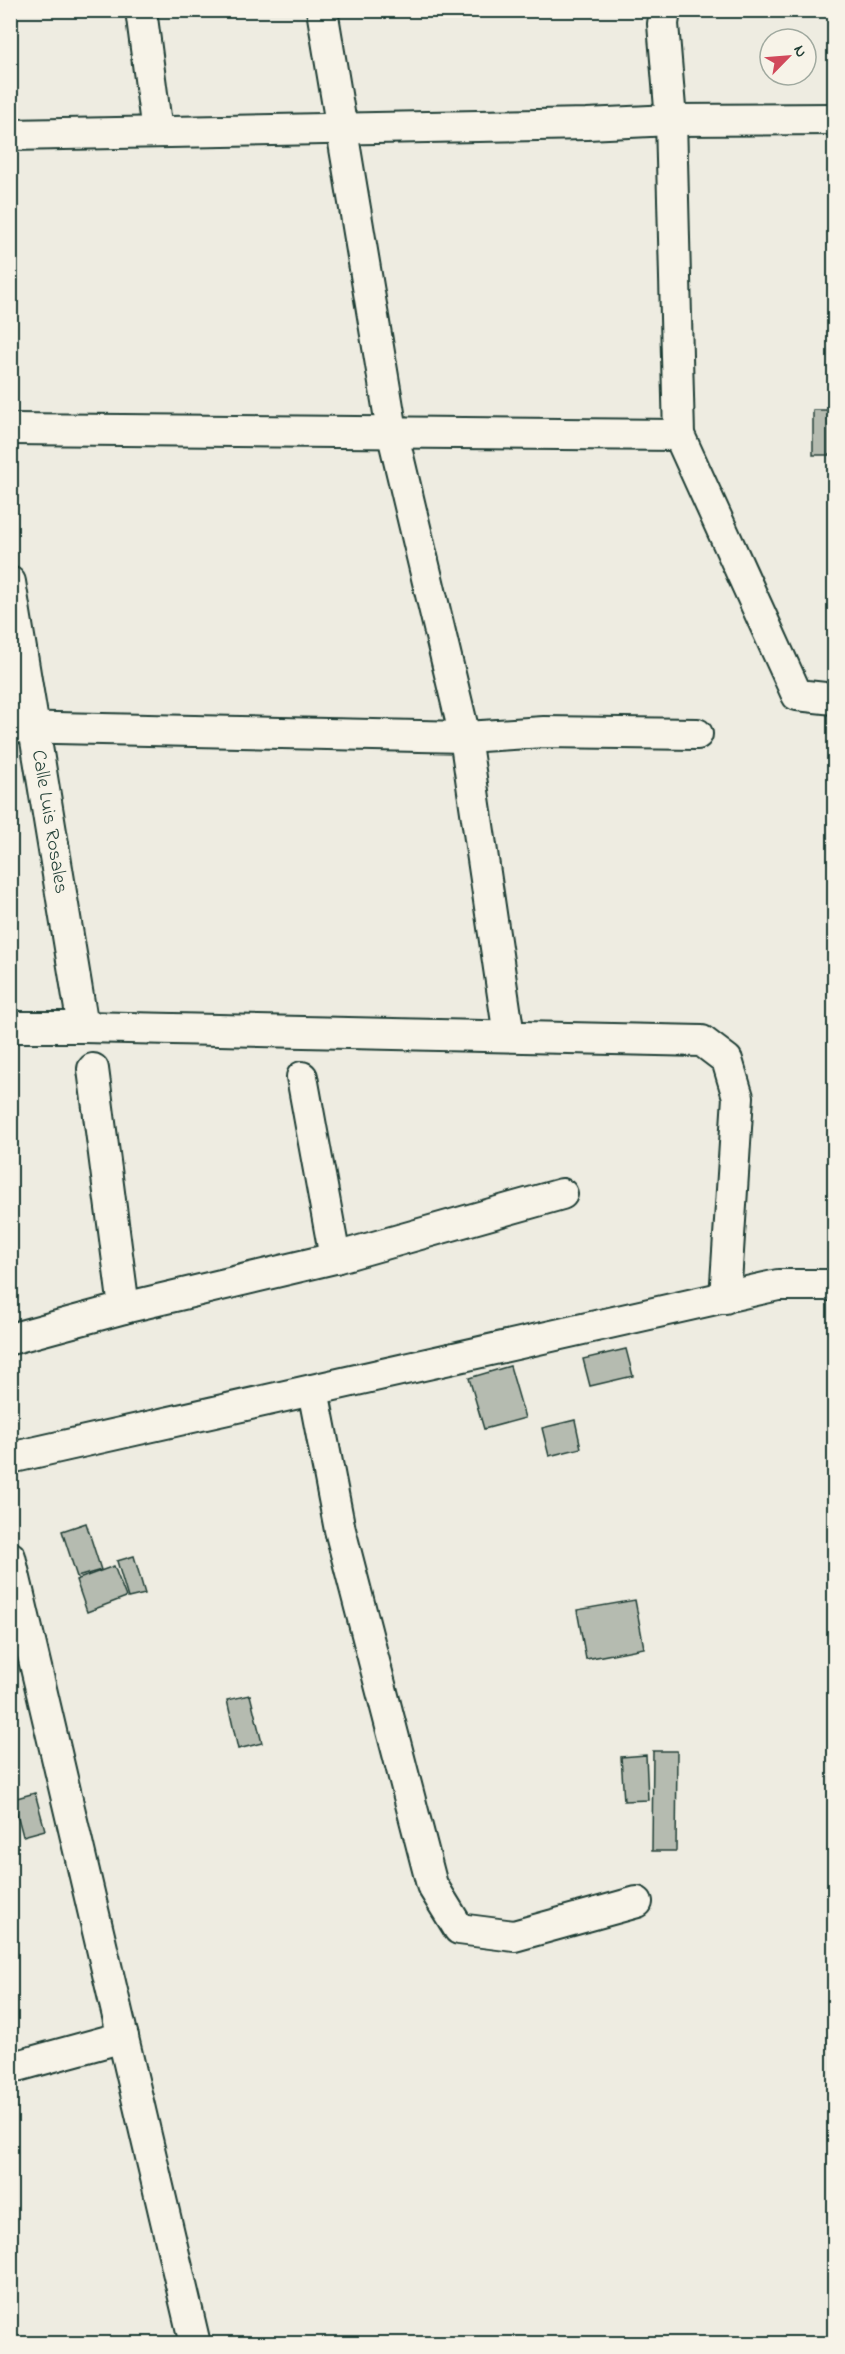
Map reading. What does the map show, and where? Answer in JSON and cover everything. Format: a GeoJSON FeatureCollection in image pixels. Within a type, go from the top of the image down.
{"type":"FeatureCollection","features":[{"type":"Feature","properties":{"kind":"street"},"geometry":{"type":"LineString","coordinates":[[141,10],[158,132]]}},
{"type":"Feature","properties":{"kind":"street"},"geometry":{"type":"LineString","coordinates":[[322,10],[392,431],[465,737],[508,1036]]}},
{"type":"Feature","properties":{"kind":"street"},"geometry":{"type":"LineString","coordinates":[[664,10],[663,24],[671,120],[679,435],[797,695],[834,699]]}},
{"type":"Feature","properties":{"kind":"street"},"geometry":{"type":"LineString","coordinates":[[10,135],[587,124],[671,120],[834,119]]}},
{"type":"Feature","properties":{"kind":"street"},"geometry":{"type":"LineString","coordinates":[[10,429],[679,435]]}},
{"type":"Feature","properties":{"kind":"street","name":"Calle Luis Rosales"},"geometry":{"type":"LineString","coordinates":[[10,582],[22,727],[83,1027]]}},
{"type":"Feature","properties":{"kind":"street"},"geometry":{"type":"LineString","coordinates":[[22,727],[465,737],[544,732],[697,734]]}},
{"type":"Feature","properties":{"kind":"street"},"geometry":{"type":"LineString","coordinates":[[10,1027],[702,1041],[727,1060],[738,1097],[725,1298]]}},
{"type":"Feature","properties":{"kind":"street"},"geometry":{"type":"LineString","coordinates":[[93,1068],[124,1308]]}},
{"type":"Feature","properties":{"kind":"street"},"geometry":{"type":"LineString","coordinates":[[302,1077],[335,1258]]}},
{"type":"Feature","properties":{"kind":"street"},"geometry":{"type":"LineString","coordinates":[[10,1339],[124,1308],[335,1258],[562,1194]]}},
{"type":"Feature","properties":{"kind":"street"},"geometry":{"type":"LineString","coordinates":[[10,1458],[778,1286],[834,1285]]}},
{"type":"Feature","properties":{"kind":"street"},"geometry":{"type":"LineString","coordinates":[[313,1390],[340,1530],[432,1885],[459,1929],[514,1936],[637,1902]]}},
{"type":"Feature","properties":{"kind":"street"},"geometry":{"type":"LineString","coordinates":[[10,1557],[195,2343]]}},
{"type":"Feature","properties":{"kind":"street"},"geometry":{"type":"LineString","coordinates":[[10,2068],[123,2037]]}},
{"type":"Feature","properties":{"kind":"building"},"geometry":{"type":"Polygon","coordinates":[[[813,410],[834,410],[834,455],[813,455],[813,410]]]}},
{"type":"Feature","properties":{"kind":"building"},"geometry":{"type":"Polygon","coordinates":[[[626,1349],[633,1376],[590,1386],[583,1359],[626,1349]]]}},
{"type":"Feature","properties":{"kind":"building"},"geometry":{"type":"Polygon","coordinates":[[[510,1366],[525,1418],[484,1429],[469,1378],[510,1366]]]}},
{"type":"Feature","properties":{"kind":"building"},"geometry":{"type":"Polygon","coordinates":[[[575,1420],[581,1448],[549,1456],[542,1428],[575,1420]]]}},
{"type":"Feature","properties":{"kind":"building"},"geometry":{"type":"Polygon","coordinates":[[[86,1523],[101,1570],[77,1577],[62,1531],[86,1523]]]}},
{"type":"Feature","properties":{"kind":"building"},"geometry":{"type":"Polygon","coordinates":[[[134,1556],[145,1594],[128,1598],[117,1561],[134,1556]]]}},
{"type":"Feature","properties":{"kind":"building"},"geometry":{"type":"Polygon","coordinates":[[[114,1566],[126,1597],[87,1612],[76,1580],[114,1566]]]}},
{"type":"Feature","properties":{"kind":"building"},"geometry":{"type":"Polygon","coordinates":[[[635,1600],[644,1648],[586,1659],[577,1610],[635,1600]]]}},
{"type":"Feature","properties":{"kind":"building"},"geometry":{"type":"Polygon","coordinates":[[[250,1695],[262,1743],[238,1749],[227,1700],[250,1695]]]}},
{"type":"Feature","properties":{"kind":"building"},"geometry":{"type":"Polygon","coordinates":[[[653,1751],[677,1751],[676,1851],[652,1851],[653,1751]]]}},
{"type":"Feature","properties":{"kind":"building"},"geometry":{"type":"Polygon","coordinates":[[[646,1755],[648,1800],[624,1801],[621,1757],[646,1755]]]}},
{"type":"Feature","properties":{"kind":"building"},"geometry":{"type":"Polygon","coordinates":[[[35,1793],[45,1830],[23,1836],[13,1799],[35,1793]]]}}]}
